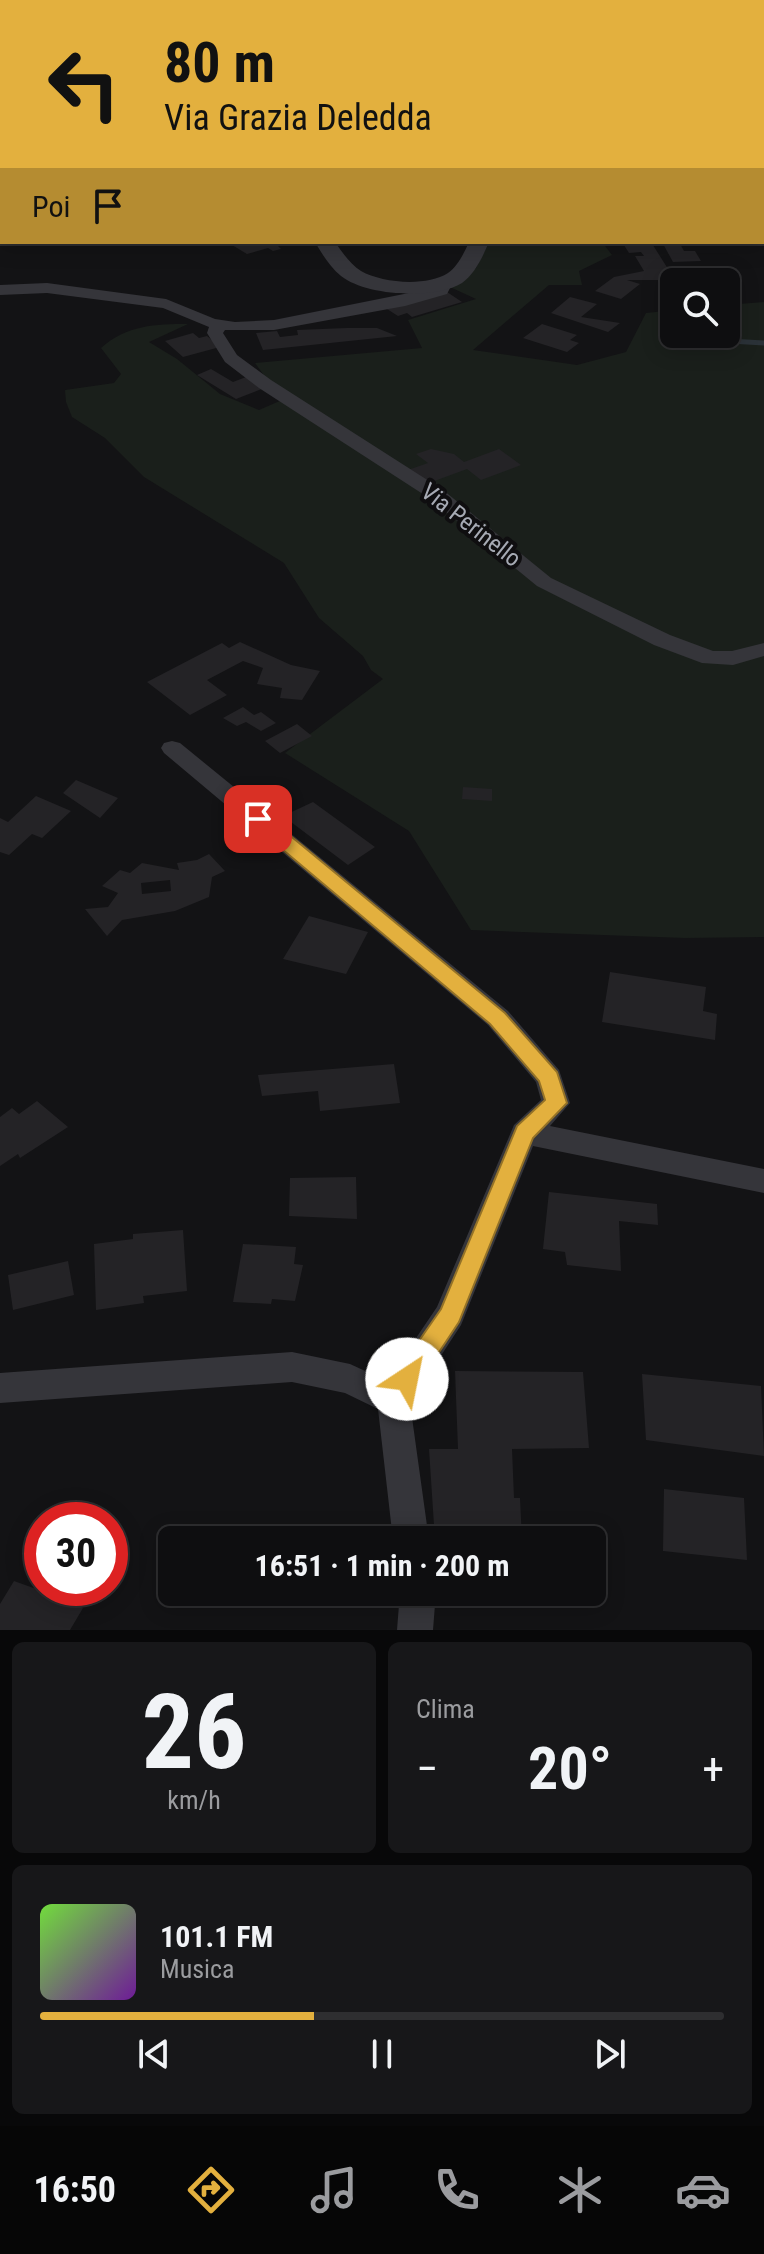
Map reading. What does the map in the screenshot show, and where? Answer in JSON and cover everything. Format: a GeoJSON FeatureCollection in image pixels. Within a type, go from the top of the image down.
{"type":"FeatureCollection","features":[{"type":"Feature","properties":{"kind":"street"},"geometry":{"type":"LineString","coordinates":[[327,244],[352,274],[383,286],[449,281]]}},
{"type":"Feature","properties":{"kind":"street"},"geometry":{"type":"LineString","coordinates":[[0,290],[47,288],[166,304],[219,324],[274,325],[405,301],[441,291],[473,256],[478,244]]}},
{"type":"Feature","properties":{"kind":"street","name":"Via Perinello"},"geometry":{"type":"LineString","coordinates":[[219,324],[215,333],[231,358],[329,427],[436,494],[544,582],[662,640],[710,658],[733,658],[764,649]]}},
{"type":"Feature","properties":{"kind":"street"},"geometry":{"type":"LineString","coordinates":[[172,748],[498,1018],[549,1078],[556,1103],[524,1133],[450,1315],[393,1400],[409,1526]]}},
{"type":"Feature","properties":{"kind":"street"},"geometry":{"type":"LineString","coordinates":[[524,1133],[764,1181]]}},
{"type":"Feature","properties":{"kind":"street"},"geometry":{"type":"LineString","coordinates":[[0,1388],[292,1367],[350,1379],[393,1400]]}},
{"type":"Feature","properties":{"kind":"street"},"geometry":{"type":"LineString","coordinates":[[415,1630],[417,1606]]}},
{"type":"Feature","properties":{"kind":"shaded area"},"geometry":{"type":"Polygon","coordinates":[[[488,244],[604,244],[612,255],[579,271],[582,285],[549,285],[473,350],[577,365],[626,352],[646,313],[660,312],[660,348],[740,348],[740,304],[764,302],[764,937],[685,938],[471,930],[409,831],[285,753],[383,679],[371,670],[363,656],[319,618],[284,563],[144,477],[105,438],[72,417],[66,402],[65,390],[114,383],[121,374],[101,348],[111,340],[142,327],[188,324],[149,342],[177,359],[220,394],[259,410],[282,400],[255,363],[422,348],[408,320],[476,299],[450,287],[476,268],[488,244]]]}},
{"type":"Feature","properties":{"kind":"building"},"geometry":{"type":"Polygon","coordinates":[[[280,244],[277,245],[281,249],[273,251],[268,248],[247,254],[232,245],[280,244]]]}},
{"type":"Feature","properties":{"kind":"building"},"geometry":{"type":"Polygon","coordinates":[[[623,244],[652,244],[667,268],[660,268],[660,280],[627,280],[640,284],[621,299],[595,291],[614,277],[644,271],[635,256],[644,256],[641,252],[629,253],[623,244]]]}},
{"type":"Feature","properties":{"kind":"building"},"geometry":{"type":"Polygon","coordinates":[[[663,244],[680,244],[684,251],[695,251],[701,261],[673,262],[663,244]]]}},
{"type":"Feature","properties":{"kind":"building"},"geometry":{"type":"Polygon","coordinates":[[[447,292],[462,302],[412,317],[407,313],[398,316],[387,309],[447,292]]]}},
{"type":"Feature","properties":{"kind":"building"},"geometry":{"type":"Polygon","coordinates":[[[570,297],[597,304],[581,317],[620,323],[608,332],[551,313],[570,297]]]}},
{"type":"Feature","properties":{"kind":"building"},"geometry":{"type":"Polygon","coordinates":[[[542,324],[577,335],[570,340],[579,343],[567,352],[523,338],[542,324]]]}},
{"type":"Feature","properties":{"kind":"building"},"geometry":{"type":"Polygon","coordinates":[[[377,328],[397,336],[263,350],[256,333],[277,331],[280,337],[298,335],[297,330],[377,328]]]}},
{"type":"Feature","properties":{"kind":"building"},"geometry":{"type":"Polygon","coordinates":[[[193,333],[199,338],[207,336],[220,347],[183,357],[165,341],[193,333]]]}},
{"type":"Feature","properties":{"kind":"building"},"geometry":{"type":"Polygon","coordinates":[[[211,369],[233,382],[246,377],[264,388],[236,399],[197,375],[211,369]]]}},
{"type":"Feature","properties":{"kind":"building"},"geometry":{"type":"Polygon","coordinates":[[[431,449],[454,454],[464,462],[499,449],[521,465],[481,480],[467,469],[429,483],[405,471],[428,463],[416,454],[431,449]]]}},
{"type":"Feature","properties":{"kind":"building"},"geometry":{"type":"Polygon","coordinates":[[[240,642],[291,665],[320,671],[302,700],[280,698],[282,688],[257,684],[263,668],[243,661],[207,680],[227,695],[190,715],[147,682],[222,643],[229,648],[240,642]]]}},
{"type":"Feature","properties":{"kind":"building"},"geometry":{"type":"Polygon","coordinates":[[[243,707],[254,715],[261,712],[276,723],[261,731],[246,722],[237,726],[223,718],[243,707]]]}},
{"type":"Feature","properties":{"kind":"building"},"geometry":{"type":"Polygon","coordinates":[[[297,724],[312,736],[280,753],[265,741],[297,724]]]}},
{"type":"Feature","properties":{"kind":"building"},"geometry":{"type":"Polygon","coordinates":[[[76,780],[118,798],[100,818],[63,793],[76,780]]]}},
{"type":"Feature","properties":{"kind":"building"},"geometry":{"type":"Polygon","coordinates":[[[463,787],[492,789],[492,801],[462,799],[463,787]]]}},
{"type":"Feature","properties":{"kind":"building"},"geometry":{"type":"Polygon","coordinates":[[[36,796],[71,811],[42,838],[32,834],[9,855],[0,852],[0,818],[8,822],[36,796]]]}},
{"type":"Feature","properties":{"kind":"building"},"geometry":{"type":"Polygon","coordinates":[[[313,802],[375,847],[348,865],[283,816],[313,802]]]}},
{"type":"Feature","properties":{"kind":"building"},"geometry":{"type":"Polygon","coordinates":[[[209,854],[225,871],[212,877],[209,897],[175,911],[122,920],[107,936],[85,909],[108,907],[118,893],[102,886],[120,870],[130,873],[142,863],[179,870],[177,863],[197,860],[209,854]],[[170,880],[141,883],[142,894],[171,891],[170,880]]]}},
{"type":"Feature","properties":{"kind":"building"},"geometry":{"type":"Polygon","coordinates":[[[309,916],[368,932],[346,974],[283,959],[309,916]]]}},
{"type":"Feature","properties":{"kind":"building"},"geometry":{"type":"Polygon","coordinates":[[[610,972],[706,987],[703,1011],[717,1014],[715,1040],[602,1022],[610,972]]]}},
{"type":"Feature","properties":{"kind":"building"},"geometry":{"type":"Polygon","coordinates":[[[394,1064],[400,1103],[320,1111],[318,1091],[262,1096],[258,1075],[394,1064]]]}},
{"type":"Feature","properties":{"kind":"building"},"geometry":{"type":"Polygon","coordinates":[[[37,1101],[68,1127],[20,1158],[18,1154],[0,1166],[0,1117],[12,1108],[19,1114],[37,1101]]]}},
{"type":"Feature","properties":{"kind":"building"},"geometry":{"type":"Polygon","coordinates":[[[356,1177],[357,1219],[289,1216],[290,1178],[356,1177]]]}},
{"type":"Feature","properties":{"kind":"building"},"geometry":{"type":"Polygon","coordinates":[[[549,1192],[657,1204],[658,1225],[619,1221],[621,1271],[567,1265],[565,1252],[543,1249],[549,1192]]]}},
{"type":"Feature","properties":{"kind":"building"},"geometry":{"type":"Polygon","coordinates":[[[183,1230],[187,1291],[143,1296],[144,1303],[96,1310],[94,1244],[133,1239],[133,1234],[183,1230]]]}},
{"type":"Feature","properties":{"kind":"building"},"geometry":{"type":"Polygon","coordinates":[[[243,1244],[296,1247],[294,1264],[303,1265],[295,1301],[272,1299],[271,1304],[233,1302],[243,1244]]]}},
{"type":"Feature","properties":{"kind":"building"},"geometry":{"type":"Polygon","coordinates":[[[68,1261],[74,1295],[13,1310],[8,1275],[68,1261]]]}},
{"type":"Feature","properties":{"kind":"building"},"geometry":{"type":"Polygon","coordinates":[[[455,1371],[583,1372],[589,1448],[512,1449],[514,1498],[520,1498],[521,1526],[434,1526],[429,1449],[458,1449],[455,1371]]]}},
{"type":"Feature","properties":{"kind":"building"},"geometry":{"type":"Polygon","coordinates":[[[642,1374],[761,1386],[764,1456],[646,1440],[642,1374]]]}},
{"type":"Feature","properties":{"kind":"building"},"geometry":{"type":"Polygon","coordinates":[[[664,1489],[744,1498],[747,1560],[663,1551],[664,1489]]]}},
{"type":"Feature","properties":{"kind":"building"},"geometry":{"type":"Polygon","coordinates":[[[14,1581],[24,1585],[24,1606],[83,1608],[70,1630],[0,1630],[0,1604],[14,1581]]]}},
{"type":"Feature","properties":{"kind":"waterway"},"geometry":{"type":"LineString","coordinates":[[740,342],[764,343]]}},
{"type":"Feature","properties":{"kind":"route"},"geometry":{"type":"LineString","coordinates":[[258,819],[498,1018],[549,1078],[556,1103],[524,1133],[450,1315],[407,1379]]}}]}
